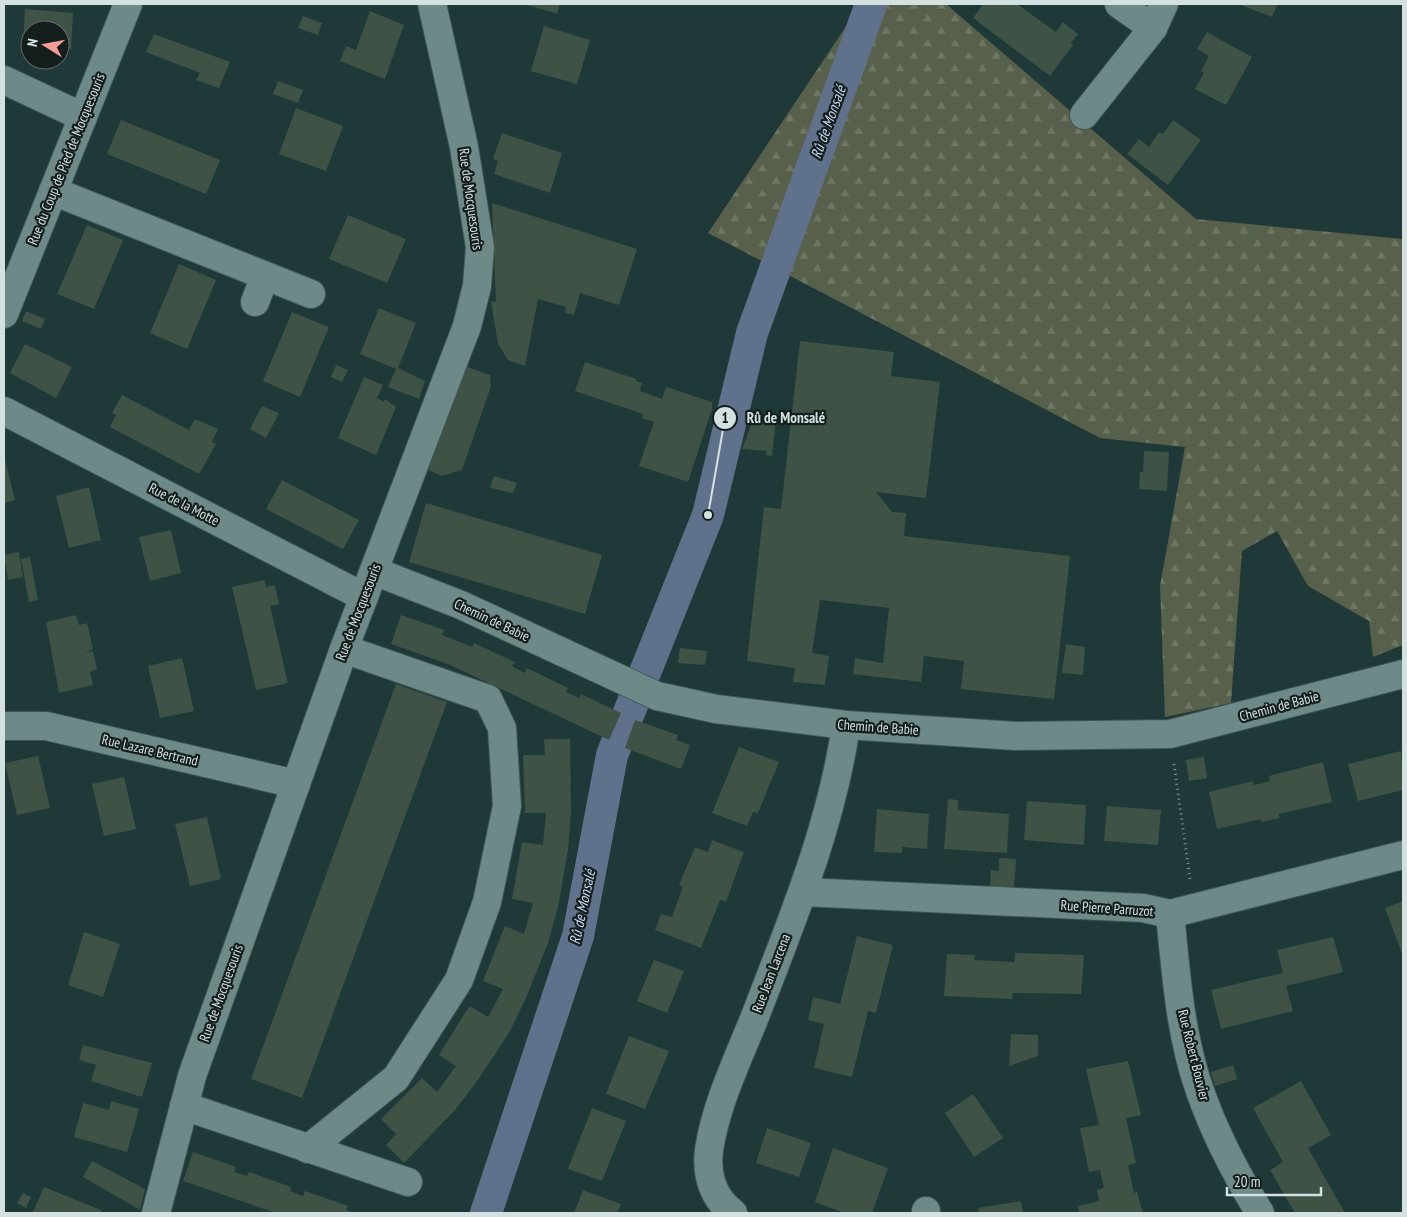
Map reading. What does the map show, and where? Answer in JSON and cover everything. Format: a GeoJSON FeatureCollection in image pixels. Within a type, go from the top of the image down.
{"type":"FeatureCollection","features":[{"type":"Feature","properties":{"kind":"street","name":"Rue du Coup de Pied de Mocquesouris"},"geometry":{"type":"LineString","coordinates":[[4,314],[128,4]]}},
{"type":"Feature","properties":{"kind":"street","name":"Rue de Mocquesouris"},"geometry":{"type":"LineString","coordinates":[[156,1213],[192,1076],[344,648],[467,326],[476,286],[480,247],[466,156],[432,4]]}},
{"type":"Feature","properties":{"kind":"street"},"geometry":{"type":"LineString","coordinates":[[1119,4],[1153,28]]}},
{"type":"Feature","properties":{"kind":"street"},"geometry":{"type":"LineString","coordinates":[[1084,115],[1153,28],[1164,4]]}},
{"type":"Feature","properties":{"kind":"street"},"geometry":{"type":"LineString","coordinates":[[4,80],[83,116]]}},
{"type":"Feature","properties":{"kind":"street"},"geometry":{"type":"LineString","coordinates":[[53,191],[311,294]]}},
{"type":"Feature","properties":{"kind":"street"},"geometry":{"type":"LineString","coordinates":[[255,302],[265,276]]}},
{"type":"Feature","properties":{"kind":"street","name":"Rue de la Motte"},"geometry":{"type":"LineString","coordinates":[[4,411],[364,598]]}},
{"type":"Feature","properties":{"kind":"street","name":"Chemin de Babie"},"geometry":{"type":"LineString","coordinates":[[374,572],[461,605],[655,695],[716,709],[846,725],[1016,736],[1170,734],[1403,674]]}},
{"type":"Feature","properties":{"kind":"street"},"geometry":{"type":"LineString","coordinates":[[308,1148],[396,1078],[459,980],[487,902],[507,806],[502,728],[488,699],[344,648]]}},
{"type":"Feature","properties":{"kind":"street","name":"Rue Lazare Bertrand"},"geometry":{"type":"LineString","coordinates":[[4,726],[40,724],[296,784]]}},
{"type":"Feature","properties":{"kind":"street","name":"Rue Jean Larcena"},"geometry":{"type":"LineString","coordinates":[[734,1213],[717,1197],[710,1178],[709,1151],[712,1134],[724,1096],[803,892],[838,773],[846,725]]}},
{"type":"Feature","properties":{"kind":"street","name":"Rue Pierre Parruzot"},"geometry":{"type":"LineString","coordinates":[[803,892],[1182,911],[1403,855]]}},
{"type":"Feature","properties":{"kind":"street","name":"Rue Robert Bouvier"},"geometry":{"type":"LineString","coordinates":[[1182,911],[1183,1022],[1199,1090],[1231,1166],[1260,1213]]}},
{"type":"Feature","properties":{"kind":"street"},"geometry":{"type":"LineString","coordinates":[[184,1106],[408,1182]]}},
{"type":"Feature","properties":{"kind":"path"},"geometry":{"type":"LineString","coordinates":[[1170,734],[1182,911]]}},
{"type":"Feature","properties":{"kind":"green space"},"geometry":{"type":"Polygon","coordinates":[[[861,4],[946,4],[1196,219],[1403,239],[1403,645],[1373,657],[1369,621],[1308,586],[1277,531],[1242,551],[1231,703],[1165,717],[1160,586],[1185,447],[1100,438],[708,233],[861,4]]]}},
{"type":"Feature","properties":{"kind":"building"},"geometry":{"type":"Polygon","coordinates":[[[524,4],[560,4],[557,14],[524,4]]]}},
{"type":"Feature","properties":{"kind":"building"},"geometry":{"type":"Polygon","coordinates":[[[983,4],[1017,4],[1056,32],[1063,22],[1078,34],[1071,43],[1073,45],[1050,76],[973,18],[983,4]]]}},
{"type":"Feature","properties":{"kind":"building"},"geometry":{"type":"Polygon","coordinates":[[[1238,4],[1278,4],[1272,17],[1238,4]]]}},
{"type":"Feature","properties":{"kind":"building"},"geometry":{"type":"Polygon","coordinates":[[[25,9],[73,13],[71,49],[70,20],[24,20],[25,9]]]}},
{"type":"Feature","properties":{"kind":"building"},"geometry":{"type":"Polygon","coordinates":[[[370,11],[404,25],[385,79],[340,61],[346,46],[356,50],[370,11]]]}},
{"type":"Feature","properties":{"kind":"building"},"geometry":{"type":"Polygon","coordinates":[[[303,16],[322,23],[318,35],[298,28],[303,16]]]}},
{"type":"Feature","properties":{"kind":"building"},"geometry":{"type":"Polygon","coordinates":[[[544,26],[590,40],[577,84],[531,71],[544,26]]]}},
{"type":"Feature","properties":{"kind":"building"},"geometry":{"type":"Polygon","coordinates":[[[1207,32],[1252,57],[1226,105],[1195,89],[1204,73],[1201,71],[1209,56],[1197,49],[1207,32]]]}},
{"type":"Feature","properties":{"kind":"building"},"geometry":{"type":"Polygon","coordinates":[[[154,34],[230,62],[219,88],[196,80],[200,73],[146,52],[154,34]]]}},
{"type":"Feature","properties":{"kind":"building"},"geometry":{"type":"Polygon","coordinates":[[[278,81],[303,90],[298,103],[273,94],[278,81]]]}},
{"type":"Feature","properties":{"kind":"building"},"geometry":{"type":"Polygon","coordinates":[[[296,108],[343,126],[326,171],[279,154],[296,108]]]}},
{"type":"Feature","properties":{"kind":"building"},"geometry":{"type":"Polygon","coordinates":[[[121,120],[220,160],[206,194],[107,154],[121,120]]]}},
{"type":"Feature","properties":{"kind":"building"},"geometry":{"type":"Polygon","coordinates":[[[1173,120],[1201,140],[1168,185],[1127,154],[1139,139],[1149,147],[1159,132],[1163,134],[1173,120]]]}},
{"type":"Feature","properties":{"kind":"building"},"geometry":{"type":"Polygon","coordinates":[[[502,133],[562,153],[550,193],[494,174],[498,161],[493,159],[502,133]]]}},
{"type":"Feature","properties":{"kind":"building"},"geometry":{"type":"Polygon","coordinates":[[[492,203],[637,249],[619,305],[580,293],[574,315],[565,313],[566,307],[538,299],[525,366],[508,360],[498,344],[491,301],[496,302],[492,203]]]}},
{"type":"Feature","properties":{"kind":"building"},"geometry":{"type":"Polygon","coordinates":[[[348,215],[406,239],[387,283],[329,259],[348,215]]]}},
{"type":"Feature","properties":{"kind":"building"},"geometry":{"type":"Polygon","coordinates":[[[87,225],[123,240],[94,309],[57,294],[87,225]]]}},
{"type":"Feature","properties":{"kind":"building"},"geometry":{"type":"Polygon","coordinates":[[[179,264],[216,280],[187,349],[150,333],[179,264]]]}},
{"type":"Feature","properties":{"kind":"building"},"geometry":{"type":"Polygon","coordinates":[[[379,308],[416,323],[398,368],[425,381],[419,399],[388,387],[396,369],[360,354],[379,308]]]}},
{"type":"Feature","properties":{"kind":"building"},"geometry":{"type":"Polygon","coordinates":[[[26,311],[45,319],[41,329],[22,321],[26,311]]]}},
{"type":"Feature","properties":{"kind":"building"},"geometry":{"type":"Polygon","coordinates":[[[292,312],[329,327],[300,397],[263,381],[292,312]]]}},
{"type":"Feature","properties":{"kind":"building"},"geometry":{"type":"Polygon","coordinates":[[[800,341],[894,352],[891,376],[940,382],[926,498],[876,492],[892,512],[906,513],[904,536],[1070,556],[1054,699],[961,689],[964,661],[924,656],[921,682],[853,674],[855,658],[883,663],[889,608],[820,600],[812,653],[829,656],[825,685],[793,682],[795,668],[747,661],[764,507],[781,509],[800,341]]]}},
{"type":"Feature","properties":{"kind":"building"},"geometry":{"type":"Polygon","coordinates":[[[25,344],[72,367],[56,398],[10,373],[25,344]]]}},
{"type":"Feature","properties":{"kind":"building"},"geometry":{"type":"Polygon","coordinates":[[[585,362],[636,379],[636,381],[642,383],[640,391],[662,399],[666,387],[712,402],[712,409],[688,482],[639,466],[654,422],[642,418],[643,414],[575,391],[585,362]]]}},
{"type":"Feature","properties":{"kind":"building"},"geometry":{"type":"Polygon","coordinates":[[[336,365],[348,370],[342,382],[331,377],[336,365]]]}},
{"type":"Feature","properties":{"kind":"building"},"geometry":{"type":"Polygon","coordinates":[[[465,366],[490,375],[491,386],[462,470],[442,476],[428,470],[465,366]]]}},
{"type":"Feature","properties":{"kind":"building"},"geometry":{"type":"Polygon","coordinates":[[[364,377],[383,385],[377,398],[384,402],[385,399],[396,407],[376,455],[338,438],[364,377]]]}},
{"type":"Feature","properties":{"kind":"building"},"geometry":{"type":"Polygon","coordinates":[[[122,395],[189,430],[195,419],[218,429],[212,442],[216,444],[199,474],[110,427],[116,415],[112,413],[122,395]]]}},
{"type":"Feature","properties":{"kind":"building"},"geometry":{"type":"Polygon","coordinates":[[[262,406],[279,413],[266,438],[250,429],[262,406]]]}},
{"type":"Feature","properties":{"kind":"building"},"geometry":{"type":"Polygon","coordinates":[[[754,417],[776,419],[772,456],[766,455],[767,451],[742,449],[754,417]]]}},
{"type":"Feature","properties":{"kind":"building"},"geometry":{"type":"Polygon","coordinates":[[[1144,451],[1169,452],[1167,491],[1139,489],[1140,472],[1143,472],[1144,451]]]}},
{"type":"Feature","properties":{"kind":"building"},"geometry":{"type":"Polygon","coordinates":[[[4,456],[15,500],[4,503],[4,456]]]}},
{"type":"Feature","properties":{"kind":"building"},"geometry":{"type":"Polygon","coordinates":[[[494,476],[517,483],[513,493],[490,488],[494,476]]]}},
{"type":"Feature","properties":{"kind":"building"},"geometry":{"type":"Polygon","coordinates":[[[282,480],[359,520],[343,549],[266,509],[282,480]]]}},
{"type":"Feature","properties":{"kind":"building"},"geometry":{"type":"Polygon","coordinates":[[[89,487],[101,540],[69,548],[56,496],[89,487]]]}},
{"type":"Feature","properties":{"kind":"building"},"geometry":{"type":"Polygon","coordinates":[[[426,503],[602,555],[585,614],[409,562],[426,503]]]}},
{"type":"Feature","properties":{"kind":"building"},"geometry":{"type":"Polygon","coordinates":[[[171,530],[181,573],[150,581],[139,537],[171,530]]]}},
{"type":"Feature","properties":{"kind":"building"},"geometry":{"type":"Polygon","coordinates":[[[19,552],[23,577],[8,580],[4,555],[19,552]]]}},
{"type":"Feature","properties":{"kind":"building"},"geometry":{"type":"Polygon","coordinates":[[[30,557],[38,600],[29,602],[21,559],[30,557]]]}},
{"type":"Feature","properties":{"kind":"building"},"geometry":{"type":"Polygon","coordinates":[[[264,580],[266,587],[275,585],[279,604],[270,606],[288,683],[256,690],[232,587],[264,580]]]}},
{"type":"Feature","properties":{"kind":"building"},"geometry":{"type":"Polygon","coordinates":[[[76,615],[79,625],[87,623],[93,649],[85,653],[93,651],[97,669],[90,672],[93,685],[59,693],[46,622],[76,615]]]}},
{"type":"Feature","properties":{"kind":"building"},"geometry":{"type":"Polygon","coordinates":[[[401,615],[444,630],[442,635],[472,647],[474,643],[515,662],[512,666],[525,673],[527,668],[568,688],[566,692],[579,698],[581,694],[621,713],[609,740],[448,664],[391,644],[401,615]]]}},
{"type":"Feature","properties":{"kind":"building"},"geometry":{"type":"Polygon","coordinates":[[[1066,644],[1085,647],[1083,675],[1062,673],[1066,644]]]}},
{"type":"Feature","properties":{"kind":"building"},"geometry":{"type":"Polygon","coordinates":[[[680,648],[707,651],[705,665],[678,663],[680,648]]]}},
{"type":"Feature","properties":{"kind":"building"},"geometry":{"type":"Polygon","coordinates":[[[182,658],[194,711],[160,718],[148,666],[182,658]]]}},
{"type":"Feature","properties":{"kind":"building"},"geometry":{"type":"Polygon","coordinates":[[[396,684],[447,702],[302,1098],[251,1079],[396,684]]]}},
{"type":"Feature","properties":{"kind":"building"},"geometry":{"type":"Polygon","coordinates":[[[635,720],[678,735],[676,740],[690,745],[681,769],[625,748],[635,720]]]}},
{"type":"Feature","properties":{"kind":"building"},"geometry":{"type":"Polygon","coordinates":[[[544,739],[570,739],[571,813],[568,850],[558,907],[548,943],[526,998],[510,1031],[478,1080],[455,1110],[404,1163],[386,1145],[396,1134],[381,1119],[422,1078],[437,1092],[456,1066],[439,1055],[463,1016],[470,1006],[488,1017],[503,989],[483,981],[505,926],[524,934],[533,903],[512,899],[522,842],[543,845],[546,813],[525,813],[523,755],[545,755],[544,739]]]}},
{"type":"Feature","properties":{"kind":"building"},"geometry":{"type":"Polygon","coordinates":[[[739,747],[779,762],[758,813],[753,812],[747,826],[712,813],[739,747]]]}},
{"type":"Feature","properties":{"kind":"building"},"geometry":{"type":"Polygon","coordinates":[[[1401,751],[1403,790],[1358,801],[1348,764],[1401,751]]]}},
{"type":"Feature","properties":{"kind":"building"},"geometry":{"type":"Polygon","coordinates":[[[38,756],[50,808],[17,815],[5,763],[38,756]]]}},
{"type":"Feature","properties":{"kind":"building"},"geometry":{"type":"Polygon","coordinates":[[[1204,757],[1207,778],[1189,781],[1186,760],[1204,757]]]}},
{"type":"Feature","properties":{"kind":"building"},"geometry":{"type":"Polygon","coordinates":[[[1323,762],[1332,802],[1278,814],[1280,818],[1261,822],[1261,819],[1217,829],[1209,792],[1253,781],[1254,785],[1270,781],[1269,776],[1323,762]]]}},
{"type":"Feature","properties":{"kind":"building"},"geometry":{"type":"Polygon","coordinates":[[[124,777],[136,829],[104,836],[92,784],[124,777]]]}},
{"type":"Feature","properties":{"kind":"building"},"geometry":{"type":"Polygon","coordinates":[[[948,799],[958,800],[958,810],[1009,814],[1007,853],[944,849],[948,799]]]}},
{"type":"Feature","properties":{"kind":"building"},"geometry":{"type":"Polygon","coordinates":[[[1027,801],[1086,805],[1084,845],[1024,840],[1027,801]]]}},
{"type":"Feature","properties":{"kind":"building"},"geometry":{"type":"Polygon","coordinates":[[[1107,806],[1161,810],[1158,845],[1104,841],[1107,806]]]}},
{"type":"Feature","properties":{"kind":"building"},"geometry":{"type":"Polygon","coordinates":[[[877,809],[929,814],[927,849],[902,847],[902,853],[874,852],[877,809]]]}},
{"type":"Feature","properties":{"kind":"building"},"geometry":{"type":"Polygon","coordinates":[[[207,817],[221,879],[190,886],[175,824],[207,817]]]}},
{"type":"Feature","properties":{"kind":"building"},"geometry":{"type":"Polygon","coordinates":[[[712,840],[744,852],[726,902],[720,900],[701,948],[655,930],[661,914],[672,917],[683,887],[679,885],[695,847],[708,852],[712,840]]]}},
{"type":"Feature","properties":{"kind":"building"},"geometry":{"type":"Polygon","coordinates":[[[999,858],[1016,859],[1014,889],[990,888],[991,870],[999,871],[999,858]]]}},
{"type":"Feature","properties":{"kind":"building"},"geometry":{"type":"Polygon","coordinates":[[[1403,901],[1403,956],[1385,908],[1403,901]]]}},
{"type":"Feature","properties":{"kind":"building"},"geometry":{"type":"Polygon","coordinates":[[[84,932],[120,944],[103,997],[68,985],[84,932]]]}},
{"type":"Feature","properties":{"kind":"building"},"geometry":{"type":"Polygon","coordinates":[[[857,936],[893,945],[876,1013],[868,1011],[852,1077],[814,1068],[824,1024],[808,1020],[813,997],[840,1004],[857,936]]]}},
{"type":"Feature","properties":{"kind":"building"},"geometry":{"type":"Polygon","coordinates":[[[1333,937],[1343,972],[1286,986],[1293,1011],[1221,1029],[1211,990],[1283,973],[1277,950],[1333,937]]]}},
{"type":"Feature","properties":{"kind":"building"},"geometry":{"type":"Polygon","coordinates":[[[1015,953],[1084,955],[1081,994],[1013,993],[1012,999],[944,996],[947,954],[975,955],[974,960],[1015,962],[1015,953]]]}},
{"type":"Feature","properties":{"kind":"building"},"geometry":{"type":"Polygon","coordinates":[[[654,960],[684,971],[667,1013],[637,1001],[654,960]]]}},
{"type":"Feature","properties":{"kind":"building"},"geometry":{"type":"Polygon","coordinates":[[[1011,1034],[1038,1035],[1038,1056],[1009,1066],[1011,1034]]]}},
{"type":"Feature","properties":{"kind":"building"},"geometry":{"type":"Polygon","coordinates":[[[629,1036],[669,1051],[645,1109],[606,1094],[629,1036]]]}},
{"type":"Feature","properties":{"kind":"building"},"geometry":{"type":"Polygon","coordinates":[[[83,1045],[152,1063],[142,1097],[91,1081],[96,1065],[79,1060],[83,1045]]]}},
{"type":"Feature","properties":{"kind":"building"},"geometry":{"type":"Polygon","coordinates":[[[1128,1061],[1141,1115],[1126,1118],[1136,1163],[1128,1165],[1134,1193],[1137,1192],[1143,1213],[1079,1213],[1078,1206],[1099,1201],[1097,1190],[1104,1188],[1100,1170],[1089,1172],[1080,1128],[1099,1125],[1086,1069],[1128,1061]]]}},
{"type":"Feature","properties":{"kind":"building"},"geometry":{"type":"Polygon","coordinates":[[[1233,1065],[1237,1079],[1215,1086],[1211,1072],[1233,1065]]]}},
{"type":"Feature","properties":{"kind":"building"},"geometry":{"type":"Polygon","coordinates":[[[1301,1081],[1331,1135],[1308,1148],[1345,1213],[1295,1213],[1270,1170],[1283,1162],[1253,1108],[1301,1081]]]}},
{"type":"Feature","properties":{"kind":"building"},"geometry":{"type":"Polygon","coordinates":[[[973,1094],[1003,1138],[974,1157],[945,1113],[973,1094]]]}},
{"type":"Feature","properties":{"kind":"building"},"geometry":{"type":"Polygon","coordinates":[[[111,1101],[139,1109],[127,1152],[74,1137],[83,1103],[109,1110],[111,1101]]]}},
{"type":"Feature","properties":{"kind":"building"},"geometry":{"type":"Polygon","coordinates":[[[592,1108],[626,1121],[602,1181],[568,1169],[592,1108]]]}},
{"type":"Feature","properties":{"kind":"building"},"geometry":{"type":"Polygon","coordinates":[[[767,1128],[811,1143],[799,1177],[756,1163],[767,1128]]]}},
{"type":"Feature","properties":{"kind":"building"},"geometry":{"type":"Polygon","coordinates":[[[833,1148],[888,1168],[872,1213],[845,1213],[815,1202],[833,1148]]]}},
{"type":"Feature","properties":{"kind":"building"},"geometry":{"type":"Polygon","coordinates":[[[193,1152],[236,1167],[234,1172],[247,1176],[249,1172],[291,1187],[290,1191],[303,1196],[305,1191],[348,1206],[346,1210],[353,1213],[276,1213],[183,1181],[193,1152]]]}},
{"type":"Feature","properties":{"kind":"building"},"geometry":{"type":"Polygon","coordinates":[[[92,1161],[145,1189],[140,1210],[83,1177],[92,1161]]]}},
{"type":"Feature","properties":{"kind":"building"},"geometry":{"type":"Polygon","coordinates":[[[44,1187],[101,1210],[100,1213],[35,1213],[33,1212],[44,1187]]]}},
{"type":"Feature","properties":{"kind":"building"},"geometry":{"type":"Polygon","coordinates":[[[583,1190],[621,1204],[617,1213],[574,1213],[583,1190]]]}},
{"type":"Feature","properties":{"kind":"building"},"geometry":{"type":"Polygon","coordinates":[[[23,1193],[31,1197],[26,1208],[17,1203],[23,1193]]]}},
{"type":"Feature","properties":{"kind":"building"},"geometry":{"type":"Polygon","coordinates":[[[1021,1201],[1023,1213],[979,1213],[978,1208],[1021,1201]]]}},
{"type":"Feature","properties":{"kind":"waterway","name":"Rû de Monsalé"},"geometry":{"type":"LineString","coordinates":[[486,1213],[578,936],[612,755],[708,515],[752,333],[871,4]]}},
{"type":"Feature","properties":{"kind":"place","name":"Rû de Monsalé"},"geometry":{"type":"Point","coordinates":[708,515]}}]}
